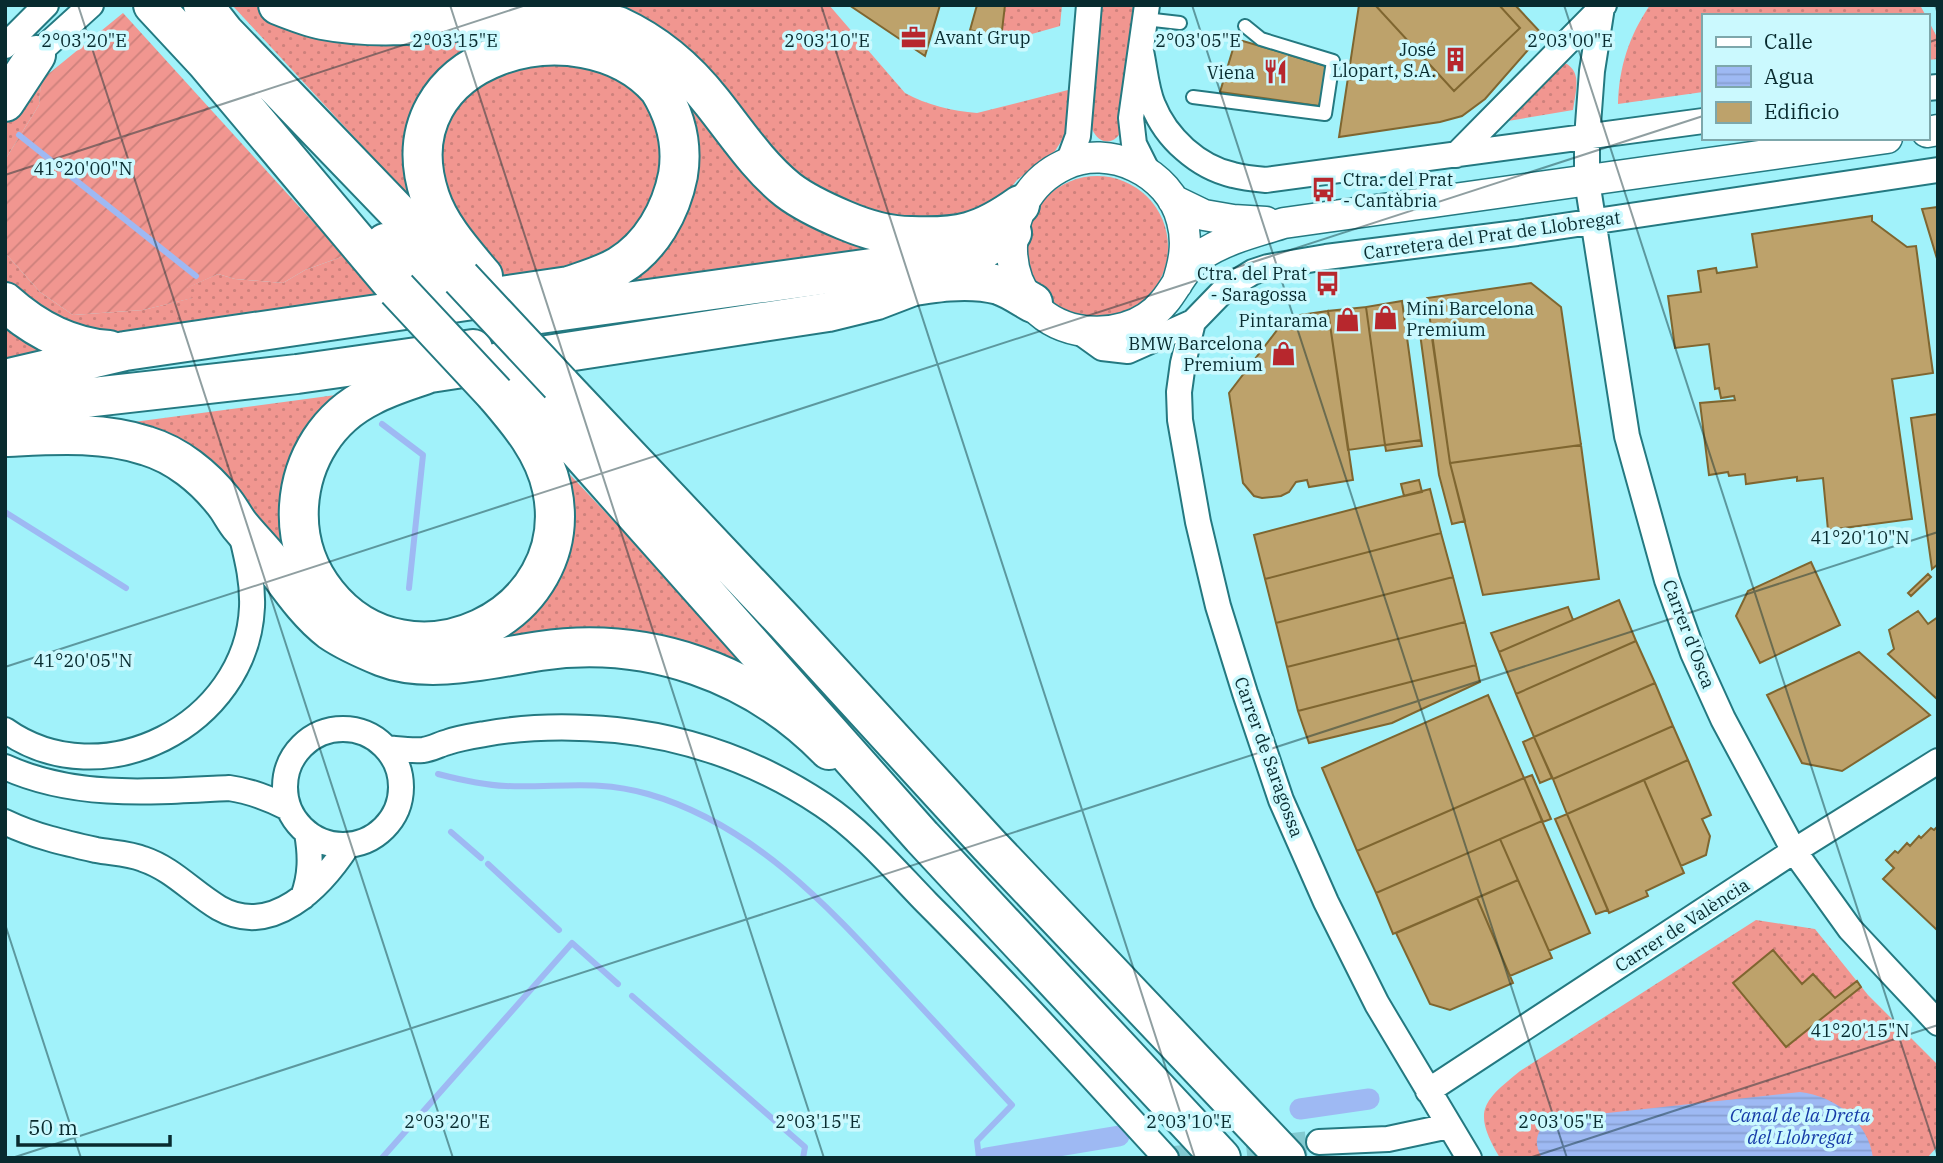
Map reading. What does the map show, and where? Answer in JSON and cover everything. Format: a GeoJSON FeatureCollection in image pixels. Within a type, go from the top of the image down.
{"type":"FeatureCollection","features":[{"type":"Feature","properties":{"kind":"highway"},"geometry":{"type":"LineString","coordinates":[[153,5],[206,62],[441,282]]}},
{"type":"Feature","properties":{"kind":"highway"},"geometry":{"type":"LineString","coordinates":[[202,5],[441,282],[540,387],[785,622],[989,845],[1302,1150]]}},
{"type":"Feature","properties":{"kind":"highway"},"geometry":{"type":"LineString","coordinates":[[278,5],[323,20],[374,24],[507,11],[552,10],[582,14],[618,26],[673,61],[711,101],[760,162],[788,190],[820,210],[861,227],[900,236],[935,237],[970,233],[995,223],[1016,219]]}},
{"type":"Feature","properties":{"kind":"highway"},"geometry":{"type":"LineString","coordinates":[[5,382],[125,351],[569,286],[619,266],[640,250],[660,225],[670,206],[676,185],[680,152],[673,116],[651,76],[630,55],[609,41],[585,33],[565,29],[536,29],[483,47],[461,65],[442,88],[430,115],[424,144],[423,167],[430,198],[442,224],[441,282]]}},
{"type":"Feature","properties":{"kind":"highway"},"geometry":{"type":"LineString","coordinates":[[5,102],[21,50]]}},
{"type":"Feature","properties":{"kind":"highway"},"geometry":{"type":"LineString","coordinates":[[5,382],[338,342],[941,259],[979,251],[1016,219]]}},
{"type":"Feature","properties":{"kind":"highway"},"geometry":{"type":"LineString","coordinates":[[5,407],[298,374],[962,281],[1000,286],[1032,303]]}},
{"type":"Feature","properties":{"kind":"highway"},"geometry":{"type":"LineString","coordinates":[[5,422],[377,376],[430,373],[828,312],[877,300],[911,287]]}},
{"type":"Feature","properties":{"kind":"highway"},"geometry":{"type":"LineString","coordinates":[[5,302],[24,320],[59,340],[99,349],[125,351]]}},
{"type":"Feature","properties":{"kind":"highway"},"geometry":{"type":"LineString","coordinates":[[430,373],[370,396],[339,418],[316,446],[300,483],[298,522],[302,547],[316,580],[338,607],[354,621],[376,632],[421,642],[478,632],[519,603],[540,574],[551,540],[554,503],[552,488],[534,444],[540,387]]}},
{"type":"Feature","properties":{"kind":"highway"},"geometry":{"type":"LineString","coordinates":[[540,387],[922,837],[1221,1158]]}},
{"type":"Feature","properties":{"kind":"highway"},"geometry":{"type":"LineString","coordinates":[[5,438],[43,435],[101,436],[148,446],[178,460],[205,481],[224,502],[239,526],[267,557],[299,600],[331,630],[387,659],[420,664],[452,664],[543,650],[594,647],[675,657],[708,668],[763,697],[815,736],[860,782],[922,837]]}},
{"type":"Feature","properties":{"kind":"street"},"geometry":{"type":"LineString","coordinates":[[5,83],[47,5]]}},
{"type":"Feature","properties":{"kind":"street"},"geometry":{"type":"LineString","coordinates":[[21,50],[91,5]]}},
{"type":"Feature","properties":{"kind":"street"},"geometry":{"type":"LineString","coordinates":[[1068,163],[1078,136],[1089,5]]}},
{"type":"Feature","properties":{"kind":"street"},"geometry":{"type":"LineString","coordinates":[[1457,155],[1603,6]]}},
{"type":"Feature","properties":{"kind":"street","name":"Carrer d'Osca"},"geometry":{"type":"LineString","coordinates":[[1603,6],[1592,71],[1587,181],[1628,436],[1667,580],[1693,653],[1723,719],[1794,852],[1850,929],[1938,1023]]}},
{"type":"Feature","properties":{"kind":"street"},"geometry":{"type":"LineString","coordinates":[[1146,12],[1134,83],[1132,133],[1134,144],[1149,174]]}},
{"type":"Feature","properties":{"kind":"street"},"geometry":{"type":"LineString","coordinates":[[1141,51],[1152,104],[1164,128],[1184,149],[1206,164],[1232,175],[1266,180],[1702,121]]}},
{"type":"Feature","properties":{"kind":"street"},"geometry":{"type":"LineString","coordinates":[[1177,284],[1184,263],[1186,241],[1182,219],[1163,186],[1131,164],[1088,158],[1068,163],[1040,180],[1016,219],[1011,248],[1017,278],[1032,303],[1053,320],[1077,330],[1101,332],[1124,328],[1146,319],[1164,303],[1198,257],[1234,238],[1284,223],[1872,140]]}},
{"type":"Feature","properties":{"kind":"street","name":"Carretera del Prat de Llobregat"},"geometry":{"type":"LineString","coordinates":[[1077,330],[1102,348],[1128,351],[1193,323],[1225,289],[1253,272],[1268,267],[1594,222],[1938,170]]}},
{"type":"Feature","properties":{"kind":"street"},"geometry":{"type":"LineString","coordinates":[[1173,200],[1204,215],[1284,223]]}},
{"type":"Feature","properties":{"kind":"street","name":"Carrer de Saragossa"},"geometry":{"type":"LineString","coordinates":[[1193,323],[1179,392],[1198,522],[1218,606],[1281,800],[1326,902],[1366,982],[1469,1158]]}},
{"type":"Feature","properties":{"kind":"street"},"geometry":{"type":"LineString","coordinates":[[5,730],[30,744],[60,753],[119,754],[145,747],[172,735],[197,718],[220,694],[238,662],[253,609],[251,573],[239,526]]}},
{"type":"Feature","properties":{"kind":"street"},"geometry":{"type":"LineString","coordinates":[[386,748],[425,750],[487,733],[533,728],[614,730],[652,734],[695,744],[744,761],[788,783],[859,834],[1004,980],[1166,1158]]}},
{"type":"Feature","properties":{"kind":"street"},"geometry":{"type":"LineString","coordinates":[[351,729],[370,736],[386,748],[395,761],[400,777],[400,796],[394,814],[383,830],[366,840],[348,845],[319,841],[307,833],[296,822],[288,808],[284,788],[287,768],[297,750],[312,737],[331,730],[351,729]]}},
{"type":"Feature","properties":{"kind":"street"},"geometry":{"type":"LineString","coordinates":[[400,777],[425,750]]}},
{"type":"Feature","properties":{"kind":"street","name":"Carrer de València"},"geometry":{"type":"LineString","coordinates":[[1428,1091],[1938,761]]}},
{"type":"Feature","properties":{"kind":"street"},"geometry":{"type":"LineString","coordinates":[[5,767],[52,784],[105,791],[229,788],[244,790],[258,793],[288,808]]}},
{"type":"Feature","properties":{"kind":"street"},"geometry":{"type":"LineString","coordinates":[[5,822],[29,833],[141,858],[163,866],[218,907],[236,916],[274,914],[303,897],[320,883],[348,845]]}},
{"type":"Feature","properties":{"kind":"street"},"geometry":{"type":"LineString","coordinates":[[303,897],[309,881],[307,833]]}},
{"type":"Feature","properties":{"kind":"street"},"geometry":{"type":"LineString","coordinates":[[1302,1150],[1388,1139],[1449,1126]]}},
{"type":"Feature","properties":{"kind":"lane"},"geometry":{"type":"LineString","coordinates":[[1146,12],[1180,23]]}},
{"type":"Feature","properties":{"kind":"lane"},"geometry":{"type":"LineString","coordinates":[[1193,97],[1325,114],[1333,61],[1261,39],[1245,26]]}},
{"type":"Feature","properties":{"kind":"shaded area"},"geometry":{"type":"Polygon","coordinates":[[[232,5],[253,5],[281,20],[491,32],[467,45],[436,79],[419,207],[232,5]]]}},
{"type":"Feature","properties":{"kind":"shaded area"},"geometry":{"type":"Polygon","coordinates":[[[608,5],[829,5],[905,93],[940,107],[977,113],[1072,89],[1069,129],[1055,151],[1017,180],[994,210],[935,224],[873,212],[833,196],[799,176],[608,5]]]}},
{"type":"Feature","properties":{"kind":"shaded area"},"geometry":{"type":"Polygon","coordinates":[[[1005,5],[1062,5],[1060,26],[1007,41],[1001,39],[1005,5]]]}},
{"type":"Feature","properties":{"kind":"shaded area"},"geometry":{"type":"Polygon","coordinates":[[[1101,5],[1133,5],[1123,127],[1117,137],[1108,141],[1099,139],[1092,129],[1101,5]]]}},
{"type":"Feature","properties":{"kind":"shaded area"},"geometry":{"type":"Polygon","coordinates":[[[1650,5],[1920,5],[1925,14],[1702,14],[1702,92],[1618,104],[1620,77],[1636,28],[1650,5]]]}},
{"type":"Feature","properties":{"kind":"shaded area"},"geometry":{"type":"Polygon","coordinates":[[[123,13],[344,256],[305,270],[283,283],[235,279],[218,274],[187,288],[193,298],[143,310],[73,315],[40,292],[7,255],[5,160],[39,105],[41,80],[123,13]]]}},
{"type":"Feature","properties":{"kind":"shaded area"},"geometry":{"type":"Polygon","coordinates":[[[1929,22],[1938,39],[1938,59],[1929,60],[1929,22]]]}},
{"type":"Feature","properties":{"kind":"shaded area"},"geometry":{"type":"Polygon","coordinates":[[[493,58],[620,64],[661,119],[661,187],[631,237],[590,264],[512,282],[474,244],[439,178],[443,123],[493,58]]]}},
{"type":"Feature","properties":{"kind":"shaded area"},"geometry":{"type":"Polygon","coordinates":[[[1565,63],[1571,67],[1576,77],[1573,110],[1508,121],[1555,67],[1565,63]]]}},
{"type":"Feature","properties":{"kind":"shaded area"},"geometry":{"type":"Polygon","coordinates":[[[667,78],[735,145],[911,245],[530,298],[664,241],[667,78]]]}},
{"type":"Feature","properties":{"kind":"shaded area"},"geometry":{"type":"Polygon","coordinates":[[[41,80],[39,105],[5,160],[5,123],[20,101],[41,80]]]}},
{"type":"Feature","properties":{"kind":"shaded area"},"geometry":{"type":"Polygon","coordinates":[[[1097,176],[1124,182],[1147,197],[1162,220],[1168,247],[1162,274],[1147,297],[1124,312],[1097,318],[1070,312],[1047,297],[1032,274],[1026,247],[1032,220],[1047,197],[1070,182],[1097,176]]]}},
{"type":"Feature","properties":{"kind":"shaded area"},"geometry":{"type":"Polygon","coordinates":[[[5,247],[7,255],[40,292],[73,315],[143,310],[192,298],[186,288],[218,274],[235,279],[283,283],[305,270],[344,256],[380,301],[115,338],[67,326],[31,306],[5,283],[5,247]]]}},
{"type":"Feature","properties":{"kind":"shaded area"},"geometry":{"type":"Polygon","coordinates":[[[5,322],[59,352],[5,360],[5,322]]]}},
{"type":"Feature","properties":{"kind":"shaded area"},"geometry":{"type":"Polygon","coordinates":[[[336,395],[337,405],[333,407],[304,584],[111,425],[336,395]]]}},
{"type":"Feature","properties":{"kind":"shaded area"},"geometry":{"type":"Polygon","coordinates":[[[559,463],[764,681],[472,647],[504,628],[559,463]]]}},
{"type":"Feature","properties":{"kind":"shaded area"},"geometry":{"type":"Polygon","coordinates":[[[1756,920],[1815,929],[1868,995],[1938,1065],[1938,1146],[1927,1158],[1500,1158],[1491,1142],[1484,1118],[1485,1108],[1497,1091],[1520,1071],[1756,920]]]}},
{"type":"Feature","properties":{"kind":"water","name":"Canal de la Dreta del Llobregat"},"geometry":{"type":"Polygon","coordinates":[[[1800,1092],[1825,1099],[1848,1113],[1864,1133],[1873,1158],[1542,1158],[1537,1146],[1540,1131],[1552,1119],[1800,1092]]]}},
{"type":"Feature","properties":{"kind":"building","name":"Avant Grup"},"geometry":{"type":"Polygon","coordinates":[[[849,5],[940,5],[925,56],[849,5]]]}},
{"type":"Feature","properties":{"kind":"building"},"geometry":{"type":"Polygon","coordinates":[[[977,5],[1005,5],[1001,39],[970,30],[977,5]]]}},
{"type":"Feature","properties":{"kind":"building"},"geometry":{"type":"Polygon","coordinates":[[[1359,5],[1515,5],[1542,34],[1485,99],[1462,116],[1440,122],[1339,137],[1359,5]]]}},
{"type":"Feature","properties":{"kind":"building","name":"José Llopart, S.A."},"geometry":{"type":"Polygon","coordinates":[[[1375,5],[1499,5],[1520,28],[1454,91],[1375,5]]]}},
{"type":"Feature","properties":{"kind":"building","name":"Viena"},"geometry":{"type":"Polygon","coordinates":[[[1236,39],[1284,51],[1326,66],[1326,79],[1319,106],[1220,92],[1236,39]]]}},
{"type":"Feature","properties":{"kind":"building"},"geometry":{"type":"Polygon","coordinates":[[[1938,207],[1938,262],[1922,209],[1938,207]]]}},
{"type":"Feature","properties":{"kind":"building"},"geometry":{"type":"Polygon","coordinates":[[[1872,216],[1872,221],[1907,247],[1916,246],[1933,373],[1892,379],[1912,519],[1828,530],[1823,478],[1797,481],[1797,477],[1746,484],[1745,474],[1729,476],[1728,472],[1709,475],[1700,403],[1735,400],[1734,396],[1721,398],[1719,388],[1715,389],[1709,344],[1675,348],[1668,296],[1701,292],[1698,271],[1716,268],[1717,273],[1757,267],[1752,234],[1872,216]]]}},
{"type":"Feature","properties":{"kind":"building"},"geometry":{"type":"Polygon","coordinates":[[[1531,283],[1561,307],[1581,445],[1450,463],[1427,298],[1531,283]]]}},
{"type":"Feature","properties":{"kind":"building"},"geometry":{"type":"Polygon","coordinates":[[[1402,301],[1421,440],[1385,445],[1366,307],[1402,301]]]}},
{"type":"Feature","properties":{"kind":"building"},"geometry":{"type":"Polygon","coordinates":[[[1366,307],[1385,445],[1348,450],[1328,311],[1366,307]]]}},
{"type":"Feature","properties":{"kind":"building"},"geometry":{"type":"Polygon","coordinates":[[[1328,311],[1353,480],[1309,487],[1307,480],[1296,482],[1289,492],[1281,496],[1254,496],[1243,483],[1229,393],[1287,317],[1328,311]]]}},
{"type":"Feature","properties":{"kind":"building"},"geometry":{"type":"Polygon","coordinates":[[[1430,324],[1450,463],[1465,521],[1452,524],[1439,475],[1419,326],[1430,324]]]}},
{"type":"Feature","properties":{"kind":"building"},"geometry":{"type":"Polygon","coordinates":[[[1938,414],[1938,564],[1932,569],[1911,418],[1938,414]]]}},
{"type":"Feature","properties":{"kind":"building"},"geometry":{"type":"Polygon","coordinates":[[[1421,440],[1422,446],[1386,451],[1385,445],[1421,440]]]}},
{"type":"Feature","properties":{"kind":"building"},"geometry":{"type":"Polygon","coordinates":[[[1581,445],[1599,579],[1483,595],[1450,463],[1581,445]]]}},
{"type":"Feature","properties":{"kind":"building"},"geometry":{"type":"Polygon","coordinates":[[[1419,480],[1422,492],[1404,496],[1401,484],[1419,480]]]}},
{"type":"Feature","properties":{"kind":"building"},"geometry":{"type":"Polygon","coordinates":[[[1430,489],[1441,533],[1265,579],[1254,535],[1430,489]]]}},
{"type":"Feature","properties":{"kind":"building"},"geometry":{"type":"Polygon","coordinates":[[[1441,533],[1453,577],[1276,623],[1265,579],[1441,533]]]}},
{"type":"Feature","properties":{"kind":"building"},"geometry":{"type":"Polygon","coordinates":[[[1811,562],[1840,625],[1760,663],[1736,616],[1748,591],[1811,562]]]}},
{"type":"Feature","properties":{"kind":"building"},"geometry":{"type":"Polygon","coordinates":[[[1928,574],[1931,577],[1911,596],[1908,593],[1928,574]]]}},
{"type":"Feature","properties":{"kind":"building"},"geometry":{"type":"Polygon","coordinates":[[[1453,577],[1465,622],[1287,667],[1276,623],[1453,577]]]}},
{"type":"Feature","properties":{"kind":"building"},"geometry":{"type":"Polygon","coordinates":[[[1619,600],[1636,641],[1516,694],[1499,652],[1619,600]]]}},
{"type":"Feature","properties":{"kind":"building"},"geometry":{"type":"Polygon","coordinates":[[[1568,607],[1573,620],[1499,652],[1491,633],[1568,607]]]}},
{"type":"Feature","properties":{"kind":"building"},"geometry":{"type":"Polygon","coordinates":[[[1918,611],[1928,624],[1938,617],[1938,700],[1888,654],[1894,649],[1889,630],[1918,611]]]}},
{"type":"Feature","properties":{"kind":"building"},"geometry":{"type":"Polygon","coordinates":[[[1465,622],[1476,665],[1298,711],[1287,667],[1465,622]]]}},
{"type":"Feature","properties":{"kind":"building"},"geometry":{"type":"Polygon","coordinates":[[[1636,641],[1655,683],[1534,737],[1516,694],[1636,641]]]}},
{"type":"Feature","properties":{"kind":"building"},"geometry":{"type":"Polygon","coordinates":[[[1859,652],[1930,715],[1842,771],[1802,763],[1767,695],[1859,652]]]}},
{"type":"Feature","properties":{"kind":"building"},"geometry":{"type":"Polygon","coordinates":[[[1476,665],[1480,682],[1392,723],[1309,743],[1298,711],[1476,665]]]}},
{"type":"Feature","properties":{"kind":"building"},"geometry":{"type":"Polygon","coordinates":[[[1655,683],[1673,726],[1553,779],[1534,737],[1655,683]]]}},
{"type":"Feature","properties":{"kind":"building"},"geometry":{"type":"Polygon","coordinates":[[[1488,695],[1524,778],[1357,851],[1322,768],[1488,695]]]}},
{"type":"Feature","properties":{"kind":"building"},"geometry":{"type":"Polygon","coordinates":[[[1673,726],[1688,760],[1567,814],[1553,779],[1673,726]]]}},
{"type":"Feature","properties":{"kind":"building"},"geometry":{"type":"Polygon","coordinates":[[[1534,737],[1552,778],[1540,783],[1523,742],[1534,737]]]}},
{"type":"Feature","properties":{"kind":"building"},"geometry":{"type":"Polygon","coordinates":[[[1688,760],[1711,815],[1702,819],[1710,836],[1706,855],[1681,866],[1644,780],[1688,760]]]}},
{"type":"Feature","properties":{"kind":"building"},"geometry":{"type":"Polygon","coordinates":[[[1532,775],[1551,819],[1543,822],[1524,778],[1532,775]]]}},
{"type":"Feature","properties":{"kind":"building"},"geometry":{"type":"Polygon","coordinates":[[[1524,778],[1542,821],[1376,893],[1357,851],[1524,778]]]}},
{"type":"Feature","properties":{"kind":"building"},"geometry":{"type":"Polygon","coordinates":[[[1644,780],[1684,873],[1646,891],[1648,896],[1609,913],[1567,814],[1644,780]]]}},
{"type":"Feature","properties":{"kind":"building"},"geometry":{"type":"Polygon","coordinates":[[[1567,814],[1608,910],[1596,914],[1555,819],[1567,814]]]}},
{"type":"Feature","properties":{"kind":"building"},"geometry":{"type":"Polygon","coordinates":[[[1542,821],[1590,933],[1549,951],[1500,839],[1542,821]]]}},
{"type":"Feature","properties":{"kind":"building"},"geometry":{"type":"Polygon","coordinates":[[[1938,826],[1938,931],[1883,879],[1894,868],[1886,860],[1895,851],[1898,853],[1907,843],[1910,846],[1919,836],[1921,838],[1931,828],[1934,830],[1938,826]]]}},
{"type":"Feature","properties":{"kind":"building"},"geometry":{"type":"Polygon","coordinates":[[[1500,839],[1518,880],[1393,934],[1376,893],[1500,839]]]}},
{"type":"Feature","properties":{"kind":"building"},"geometry":{"type":"Polygon","coordinates":[[[1518,880],[1552,958],[1510,976],[1477,898],[1518,880]]]}},
{"type":"Feature","properties":{"kind":"building"},"geometry":{"type":"Polygon","coordinates":[[[1477,898],[1513,983],[1450,1010],[1430,1004],[1396,933],[1477,898]]]}},
{"type":"Feature","properties":{"kind":"building"},"geometry":{"type":"Polygon","coordinates":[[[1773,950],[1802,984],[1813,974],[1835,998],[1857,981],[1861,987],[1786,1047],[1733,983],[1773,950]]]}},
{"type":"Feature","properties":{"kind":"waterway"},"geometry":{"type":"LineString","coordinates":[[19,135],[196,276]]}},
{"type":"Feature","properties":{"kind":"waterway"},"geometry":{"type":"LineString","coordinates":[[382,424],[423,455],[409,588]]}},
{"type":"Feature","properties":{"kind":"waterway"},"geometry":{"type":"LineString","coordinates":[[5,512],[126,588]]}},
{"type":"Feature","properties":{"kind":"waterway"},"geometry":{"type":"LineString","coordinates":[[438,774],[497,785],[594,785],[629,789],[686,807],[754,846],[814,896],[870,951],[1012,1105],[977,1141],[979,1158]]}},
{"type":"Feature","properties":{"kind":"waterway"},"geometry":{"type":"LineString","coordinates":[[451,832],[481,858]]}},
{"type":"Feature","properties":{"kind":"waterway"},"geometry":{"type":"LineString","coordinates":[[488,864],[559,930]]}},
{"type":"Feature","properties":{"kind":"waterway"},"geometry":{"type":"LineString","coordinates":[[382,1158],[572,943],[618,984]]}},
{"type":"Feature","properties":{"kind":"waterway"},"geometry":{"type":"LineString","coordinates":[[632,996],[805,1147],[803,1158]]}},
{"type":"Feature","properties":{"kind":"waterway","name":"Canal de la Dreta del Llobregat"},"geometry":{"type":"LineString","coordinates":[[1300,1109],[1369,1099]]}},
{"type":"Feature","properties":{"kind":"waterway","name":"Canal de la Dreta del Llobregat"},"geometry":{"type":"LineString","coordinates":[[986,1158],[1119,1136]]}},
{"type":"Feature","properties":{"kind":"waterway","name":"Canal de la Dreta del Llobregat"},"geometry":{"type":"LineString","coordinates":[[1090,1141],[1093,1147]]}},
{"type":"Feature","properties":{"kind":"tunnel"},"geometry":{"type":"LineString","coordinates":[[1175,1158],[1319,1142]]}},
{"type":"Feature","properties":{"kind":"place","name":"Avant Grup"},"geometry":{"type":"Point","coordinates":[914,37]}},
{"type":"Feature","properties":{"kind":"place","name":"José Llopart, S.A."},"geometry":{"type":"Point","coordinates":[1456,59]}},
{"type":"Feature","properties":{"kind":"place","name":"Viena"},"geometry":{"type":"Point","coordinates":[1275,72]}},
{"type":"Feature","properties":{"kind":"place","name":"Ctra. del Prat - Cantàbria"},"geometry":{"type":"Point","coordinates":[1323,189]}},
{"type":"Feature","properties":{"kind":"place","name":"Ctra. del Prat - Saragossa"},"geometry":{"type":"Point","coordinates":[1327,283]}},
{"type":"Feature","properties":{"kind":"place","name":"Mini Barcelona Premium"},"geometry":{"type":"Point","coordinates":[1386,318]}},
{"type":"Feature","properties":{"kind":"place","name":"Pintarama"},"geometry":{"type":"Point","coordinates":[1348,320]}},
{"type":"Feature","properties":{"kind":"place","name":"BMW Barcelona Premium"},"geometry":{"type":"Point","coordinates":[1283,353]}}]}
